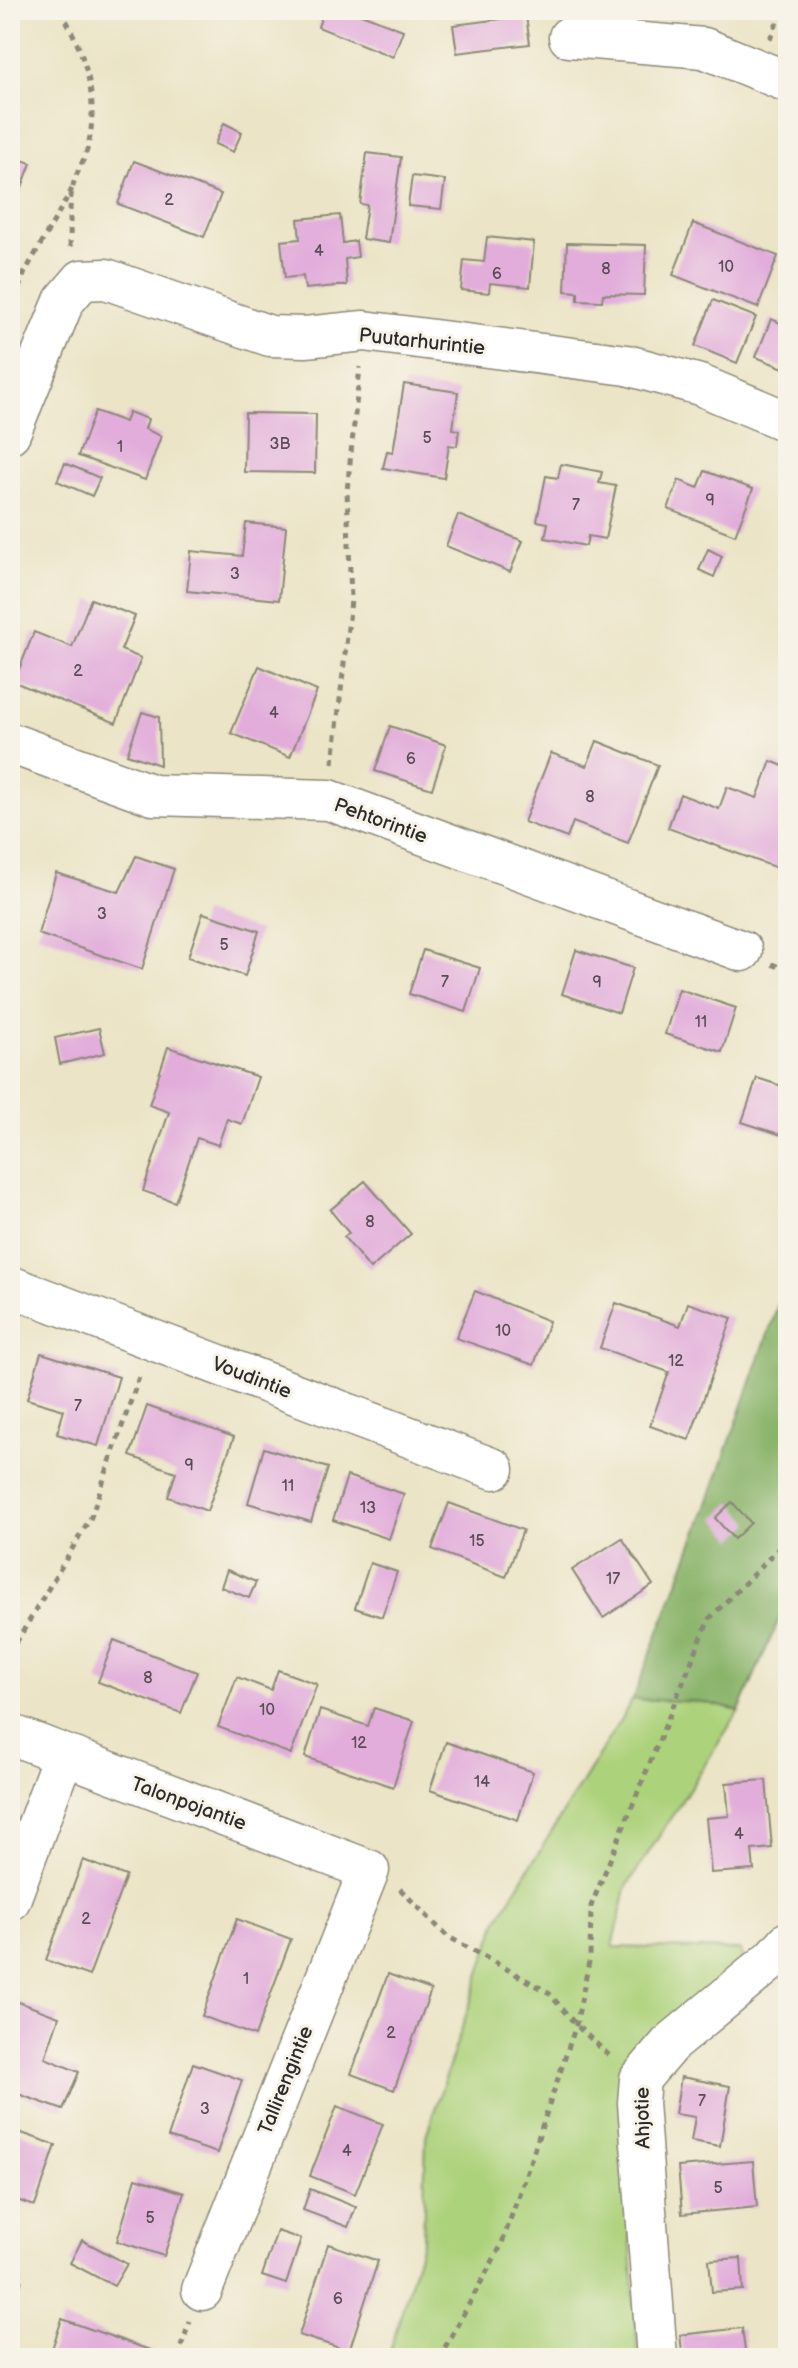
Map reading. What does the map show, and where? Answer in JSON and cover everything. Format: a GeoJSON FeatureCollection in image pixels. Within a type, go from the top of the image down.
{"type":"FeatureCollection","features":[{"type":"Feature","properties":{"kind":"street"},"geometry":{"type":"LineString","coordinates":[[569,37],[704,48],[776,68]]}},
{"type":"Feature","properties":{"kind":"street","name":"Puutarhurintie"},"geometry":{"type":"LineString","coordinates":[[73,290],[106,279],[270,336],[305,337],[364,331],[627,365],[700,385],[788,422]]}},
{"type":"Feature","properties":{"kind":"street"},"geometry":{"type":"LineString","coordinates":[[10,433],[21,372],[73,290]]}},
{"type":"Feature","properties":{"kind":"street","name":"Pehtorintie"},"geometry":{"type":"LineString","coordinates":[[10,743],[153,795],[329,800],[742,951]]}},
{"type":"Feature","properties":{"kind":"street","name":"Voudintie"},"geometry":{"type":"LineString","coordinates":[[10,1286],[494,1469]]}},
{"type":"Feature","properties":{"kind":"street","name":"Talonpojantie"},"geometry":{"type":"LineString","coordinates":[[10,1734],[369,1870]]}},
{"type":"Feature","properties":{"kind":"street"},"geometry":{"type":"LineString","coordinates":[[10,1900],[63,1756]]}},
{"type":"Feature","properties":{"kind":"street","name":"Tallirengintie"},"geometry":{"type":"LineString","coordinates":[[202,2290],[369,1870]]}},
{"type":"Feature","properties":{"kind":"street","name":"Ahjotie"},"geometry":{"type":"LineString","coordinates":[[657,2358],[640,2079],[670,2044],[774,1958],[788,1942]]}},
{"type":"Feature","properties":{"kind":"path"},"geometry":{"type":"LineString","coordinates":[[10,311],[25,272],[72,188],[88,146],[91,80],[83,52],[61,10]]}},
{"type":"Feature","properties":{"kind":"path"},"geometry":{"type":"LineString","coordinates":[[776,68],[782,10]]}},
{"type":"Feature","properties":{"kind":"path"},"geometry":{"type":"LineString","coordinates":[[72,188],[70,248],[73,290]]}},
{"type":"Feature","properties":{"kind":"path"},"geometry":{"type":"LineString","coordinates":[[329,800],[351,600],[347,491],[364,331]]}},
{"type":"Feature","properties":{"kind":"path"},"geometry":{"type":"LineString","coordinates":[[10,1653],[91,1517],[152,1339]]}},
{"type":"Feature","properties":{"kind":"path"},"geometry":{"type":"LineString","coordinates":[[439,2358],[501,2246],[576,2025],[590,1957],[591,1906],[709,1619],[788,1539]]}},
{"type":"Feature","properties":{"kind":"path"},"geometry":{"type":"LineString","coordinates":[[369,1870],[408,1893],[447,1936],[548,1992],[576,2025],[640,2079]]}},
{"type":"Feature","properties":{"kind":"green space"},"geometry":{"type":"Polygon","coordinates":[[[788,1277],[788,1599],[739,1711],[703,1702],[633,1699],[706,1509],[788,1277]]]}},
{"type":"Feature","properties":{"kind":"green space"},"geometry":{"type":"Polygon","coordinates":[[[633,1699],[703,1702],[739,1711],[626,1888],[613,1947],[741,1950],[742,1962],[637,2045],[621,2086],[638,2358],[388,2358],[423,2239],[426,2136],[498,1919],[633,1699]]]}},
{"type":"Feature","properties":{"kind":"building"},"geometry":{"type":"Polygon","coordinates":[[[324,10],[351,10],[403,30],[393,57],[318,27],[324,10]]]}},
{"type":"Feature","properties":{"kind":"building"},"geometry":{"type":"Polygon","coordinates":[[[526,16],[530,44],[457,53],[453,25],[526,16]]]}},
{"type":"Feature","properties":{"kind":"building"},"geometry":{"type":"Polygon","coordinates":[[[224,123],[242,132],[233,152],[215,144],[224,123]]]}},
{"type":"Feature","properties":{"kind":"building"},"geometry":{"type":"Polygon","coordinates":[[[367,153],[401,157],[389,243],[362,239],[367,205],[360,204],[367,153]]]}},
{"type":"Feature","properties":{"kind":"building"},"geometry":{"type":"Polygon","coordinates":[[[10,156],[31,163],[10,219],[10,156]]]}},
{"type":"Feature","properties":{"kind":"building"},"geometry":{"type":"Polygon","coordinates":[[[134,161],[221,194],[204,237],[118,204],[134,161]]]}},
{"type":"Feature","properties":{"kind":"building"},"geometry":{"type":"Polygon","coordinates":[[[412,176],[445,180],[441,209],[408,206],[412,176]]]}},
{"type":"Feature","properties":{"kind":"building"},"geometry":{"type":"Polygon","coordinates":[[[340,215],[343,243],[356,241],[358,257],[345,259],[347,285],[305,289],[303,276],[285,278],[281,241],[300,239],[298,219],[340,215]]]}},
{"type":"Feature","properties":{"kind":"building"},"geometry":{"type":"Polygon","coordinates":[[[693,223],[778,256],[758,308],[673,275],[693,223]]]}},
{"type":"Feature","properties":{"kind":"building"},"geometry":{"type":"Polygon","coordinates":[[[487,237],[534,242],[530,287],[490,283],[489,293],[461,290],[464,260],[484,262],[487,237]]]}},
{"type":"Feature","properties":{"kind":"building"},"geometry":{"type":"Polygon","coordinates":[[[567,243],[646,245],[644,295],[603,294],[602,301],[578,300],[578,292],[565,291],[567,243]]]}},
{"type":"Feature","properties":{"kind":"building"},"geometry":{"type":"Polygon","coordinates":[[[713,300],[756,317],[737,363],[695,346],[713,300]]]}},
{"type":"Feature","properties":{"kind":"building"},"geometry":{"type":"Polygon","coordinates":[[[771,319],[788,326],[786,369],[756,357],[771,319]]]}},
{"type":"Feature","properties":{"kind":"building"},"geometry":{"type":"Polygon","coordinates":[[[404,384],[458,392],[453,429],[459,430],[457,446],[449,445],[444,478],[383,468],[387,451],[393,452],[404,384]]]}},
{"type":"Feature","properties":{"kind":"building"},"geometry":{"type":"Polygon","coordinates":[[[95,411],[125,422],[129,412],[148,419],[145,429],[161,436],[145,480],[78,456],[95,411]]]}},
{"type":"Feature","properties":{"kind":"building"},"geometry":{"type":"Polygon","coordinates":[[[245,413],[316,414],[315,473],[244,472],[245,413]]]}},
{"type":"Feature","properties":{"kind":"building"},"geometry":{"type":"Polygon","coordinates":[[[65,463],[100,478],[92,496],[57,481],[65,463]]]}},
{"type":"Feature","properties":{"kind":"building"},"geometry":{"type":"Polygon","coordinates":[[[561,464],[602,472],[599,483],[616,486],[605,539],[588,536],[586,546],[545,538],[548,523],[537,521],[546,476],[558,478],[561,464]]]}},
{"type":"Feature","properties":{"kind":"building"},"geometry":{"type":"Polygon","coordinates":[[[705,471],[753,489],[735,535],[668,509],[679,480],[698,488],[705,471]]]}},
{"type":"Feature","properties":{"kind":"building"},"geometry":{"type":"Polygon","coordinates":[[[458,515],[523,541],[510,572],[446,546],[458,515]]]}},
{"type":"Feature","properties":{"kind":"building"},"geometry":{"type":"Polygon","coordinates":[[[246,523],[286,527],[279,600],[187,591],[191,551],[242,556],[246,523]]]}},
{"type":"Feature","properties":{"kind":"building"},"geometry":{"type":"Polygon","coordinates":[[[708,549],[722,556],[714,577],[699,570],[708,549]]]}},
{"type":"Feature","properties":{"kind":"building"},"geometry":{"type":"Polygon","coordinates":[[[91,599],[135,616],[121,650],[141,658],[116,723],[14,682],[34,632],[72,647],[91,599]]]}},
{"type":"Feature","properties":{"kind":"building"},"geometry":{"type":"Polygon","coordinates":[[[259,666],[317,691],[290,757],[231,733],[259,666]]]}},
{"type":"Feature","properties":{"kind":"building"},"geometry":{"type":"Polygon","coordinates":[[[142,712],[159,717],[160,765],[127,754],[142,712]]]}},
{"type":"Feature","properties":{"kind":"building"},"geometry":{"type":"Polygon","coordinates":[[[390,726],[446,745],[432,789],[375,771],[390,726]]]}},
{"type":"Feature","properties":{"kind":"building"},"geometry":{"type":"Polygon","coordinates":[[[597,741],[658,765],[628,843],[573,822],[567,838],[524,822],[551,753],[587,766],[597,741]]]}},
{"type":"Feature","properties":{"kind":"building"},"geometry":{"type":"Polygon","coordinates":[[[771,761],[788,768],[788,863],[785,871],[668,828],[680,794],[719,809],[727,787],[757,798],[771,761]]]}},
{"type":"Feature","properties":{"kind":"building"},"geometry":{"type":"Polygon","coordinates":[[[136,856],[174,869],[142,969],[38,934],[56,873],[119,892],[136,856]]]}},
{"type":"Feature","properties":{"kind":"building"},"geometry":{"type":"Polygon","coordinates":[[[203,913],[259,931],[245,976],[188,957],[203,913]]]}},
{"type":"Feature","properties":{"kind":"building"},"geometry":{"type":"Polygon","coordinates":[[[423,950],[480,968],[466,1012],[409,994],[423,950]]]}},
{"type":"Feature","properties":{"kind":"building"},"geometry":{"type":"Polygon","coordinates":[[[576,950],[633,968],[619,1013],[562,994],[576,950]]]}},
{"type":"Feature","properties":{"kind":"building"},"geometry":{"type":"Polygon","coordinates":[[[679,989],[736,1008],[722,1052],[665,1034],[679,989]]]}},
{"type":"Feature","properties":{"kind":"building"},"geometry":{"type":"Polygon","coordinates":[[[99,1028],[105,1053],[60,1064],[55,1038],[99,1028]]]}},
{"type":"Feature","properties":{"kind":"building"},"geometry":{"type":"Polygon","coordinates":[[[168,1047],[258,1077],[242,1124],[227,1119],[218,1145],[197,1138],[175,1202],[143,1191],[169,1112],[149,1105],[168,1047]]]}},
{"type":"Feature","properties":{"kind":"building"},"geometry":{"type":"Polygon","coordinates":[[[757,1078],[788,1088],[788,1137],[742,1122],[757,1078]]]}},
{"type":"Feature","properties":{"kind":"building"},"geometry":{"type":"Polygon","coordinates":[[[365,1181],[411,1234],[370,1269],[344,1237],[349,1233],[330,1210],[365,1181]]]}},
{"type":"Feature","properties":{"kind":"building"},"geometry":{"type":"Polygon","coordinates":[[[475,1291],[549,1321],[534,1365],[456,1338],[475,1291]]]}},
{"type":"Feature","properties":{"kind":"building"},"geometry":{"type":"Polygon","coordinates":[[[616,1303],[680,1326],[688,1303],[732,1318],[689,1440],[650,1426],[669,1372],[600,1348],[616,1303]]]}},
{"type":"Feature","properties":{"kind":"building"},"geometry":{"type":"Polygon","coordinates":[[[41,1353],[119,1377],[98,1446],[57,1434],[64,1410],[27,1399],[41,1353]]]}},
{"type":"Feature","properties":{"kind":"building"},"geometry":{"type":"Polygon","coordinates":[[[147,1406],[234,1437],[207,1511],[168,1497],[176,1472],[130,1456],[147,1406]]]}},
{"type":"Feature","properties":{"kind":"building"},"geometry":{"type":"Polygon","coordinates":[[[264,1448],[328,1468],[311,1522],[248,1503],[264,1448]]]}},
{"type":"Feature","properties":{"kind":"building"},"geometry":{"type":"Polygon","coordinates":[[[347,1476],[404,1494],[389,1539],[333,1520],[347,1476]]]}},
{"type":"Feature","properties":{"kind":"building"},"geometry":{"type":"Polygon","coordinates":[[[732,1502],[751,1523],[734,1539],[715,1518],[732,1502]]]}},
{"type":"Feature","properties":{"kind":"building"},"geometry":{"type":"Polygon","coordinates":[[[449,1503],[523,1530],[506,1577],[432,1549],[449,1503]]]}},
{"type":"Feature","properties":{"kind":"building"},"geometry":{"type":"Polygon","coordinates":[[[622,1538],[653,1585],[603,1618],[572,1570],[622,1538]]]}},
{"type":"Feature","properties":{"kind":"building"},"geometry":{"type":"Polygon","coordinates":[[[370,1563],[397,1572],[382,1617],[355,1608],[370,1563]]]}},
{"type":"Feature","properties":{"kind":"building"},"geometry":{"type":"Polygon","coordinates":[[[227,1570],[256,1582],[249,1598],[221,1587],[227,1570]]]}},
{"type":"Feature","properties":{"kind":"building"},"geometry":{"type":"Polygon","coordinates":[[[114,1640],[197,1672],[181,1713],[98,1682],[114,1640]]]}},
{"type":"Feature","properties":{"kind":"building"},"geometry":{"type":"Polygon","coordinates":[[[278,1670],[317,1684],[291,1754],[218,1727],[237,1677],[271,1690],[278,1670]]]}},
{"type":"Feature","properties":{"kind":"building"},"geometry":{"type":"Polygon","coordinates":[[[374,1708],[414,1721],[393,1787],[305,1757],[320,1710],[368,1726],[374,1708]]]}},
{"type":"Feature","properties":{"kind":"building"},"geometry":{"type":"Polygon","coordinates":[[[446,1742],[533,1772],[518,1820],[430,1790],[446,1742]]]}},
{"type":"Feature","properties":{"kind":"building"},"geometry":{"type":"Polygon","coordinates":[[[766,1780],[772,1848],[752,1850],[754,1870],[711,1873],[706,1818],[729,1816],[726,1783],[766,1780]]]}},
{"type":"Feature","properties":{"kind":"building"},"geometry":{"type":"Polygon","coordinates":[[[83,1860],[126,1876],[89,1976],[46,1960],[83,1860]]]}},
{"type":"Feature","properties":{"kind":"building"},"geometry":{"type":"Polygon","coordinates":[[[237,1919],[291,1939],[255,2036],[202,2016],[237,1919]]]}},
{"type":"Feature","properties":{"kind":"building"},"geometry":{"type":"Polygon","coordinates":[[[388,1974],[431,1990],[394,2090],[351,2074],[388,1974]]]}},
{"type":"Feature","properties":{"kind":"building"},"geometry":{"type":"Polygon","coordinates":[[[16,2001],[59,2017],[45,2058],[79,2072],[63,2110],[10,2091],[10,2018],[16,2001]]]}},
{"type":"Feature","properties":{"kind":"building"},"geometry":{"type":"Polygon","coordinates":[[[193,2063],[242,2080],[217,2153],[168,2137],[193,2063]]]}},
{"type":"Feature","properties":{"kind":"building"},"geometry":{"type":"Polygon","coordinates":[[[681,2077],[730,2086],[720,2146],[691,2141],[695,2117],[675,2114],[681,2077]]]}},
{"type":"Feature","properties":{"kind":"building"},"geometry":{"type":"Polygon","coordinates":[[[337,2106],[383,2124],[355,2194],[310,2176],[337,2106]]]}},
{"type":"Feature","properties":{"kind":"building"},"geometry":{"type":"Polygon","coordinates":[[[10,2129],[56,2145],[35,2206],[10,2198],[10,2129]]]}},
{"type":"Feature","properties":{"kind":"building"},"geometry":{"type":"Polygon","coordinates":[[[753,2161],[757,2207],[682,2214],[678,2167],[753,2161]]]}},
{"type":"Feature","properties":{"kind":"building"},"geometry":{"type":"Polygon","coordinates":[[[136,2178],[184,2193],[164,2256],[117,2241],[136,2178]]]}},
{"type":"Feature","properties":{"kind":"building"},"geometry":{"type":"Polygon","coordinates":[[[310,2189],[356,2207],[348,2227],[303,2210],[310,2189]]]}},
{"type":"Feature","properties":{"kind":"building"},"geometry":{"type":"Polygon","coordinates":[[[277,2231],[301,2239],[286,2284],[262,2276],[277,2231]]]}},
{"type":"Feature","properties":{"kind":"building"},"geometry":{"type":"Polygon","coordinates":[[[82,2240],[127,2264],[114,2286],[70,2263],[82,2240]]]}},
{"type":"Feature","properties":{"kind":"building"},"geometry":{"type":"Polygon","coordinates":[[[328,2244],[378,2261],[349,2351],[299,2335],[328,2244]]]}},
{"type":"Feature","properties":{"kind":"building"},"geometry":{"type":"Polygon","coordinates":[[[741,2258],[743,2290],[712,2292],[709,2260],[741,2258]]]}},
{"type":"Feature","properties":{"kind":"building"},"geometry":{"type":"Polygon","coordinates":[[[10,2276],[22,2280],[11,2314],[10,2314],[10,2276]]]}},
{"type":"Feature","properties":{"kind":"building"},"geometry":{"type":"Polygon","coordinates":[[[62,2319],[158,2353],[157,2358],[49,2358],[62,2319]]]}},
{"type":"Feature","properties":{"kind":"building"},"geometry":{"type":"Polygon","coordinates":[[[742,2328],[746,2358],[683,2358],[680,2335],[742,2328]]]}}]}
